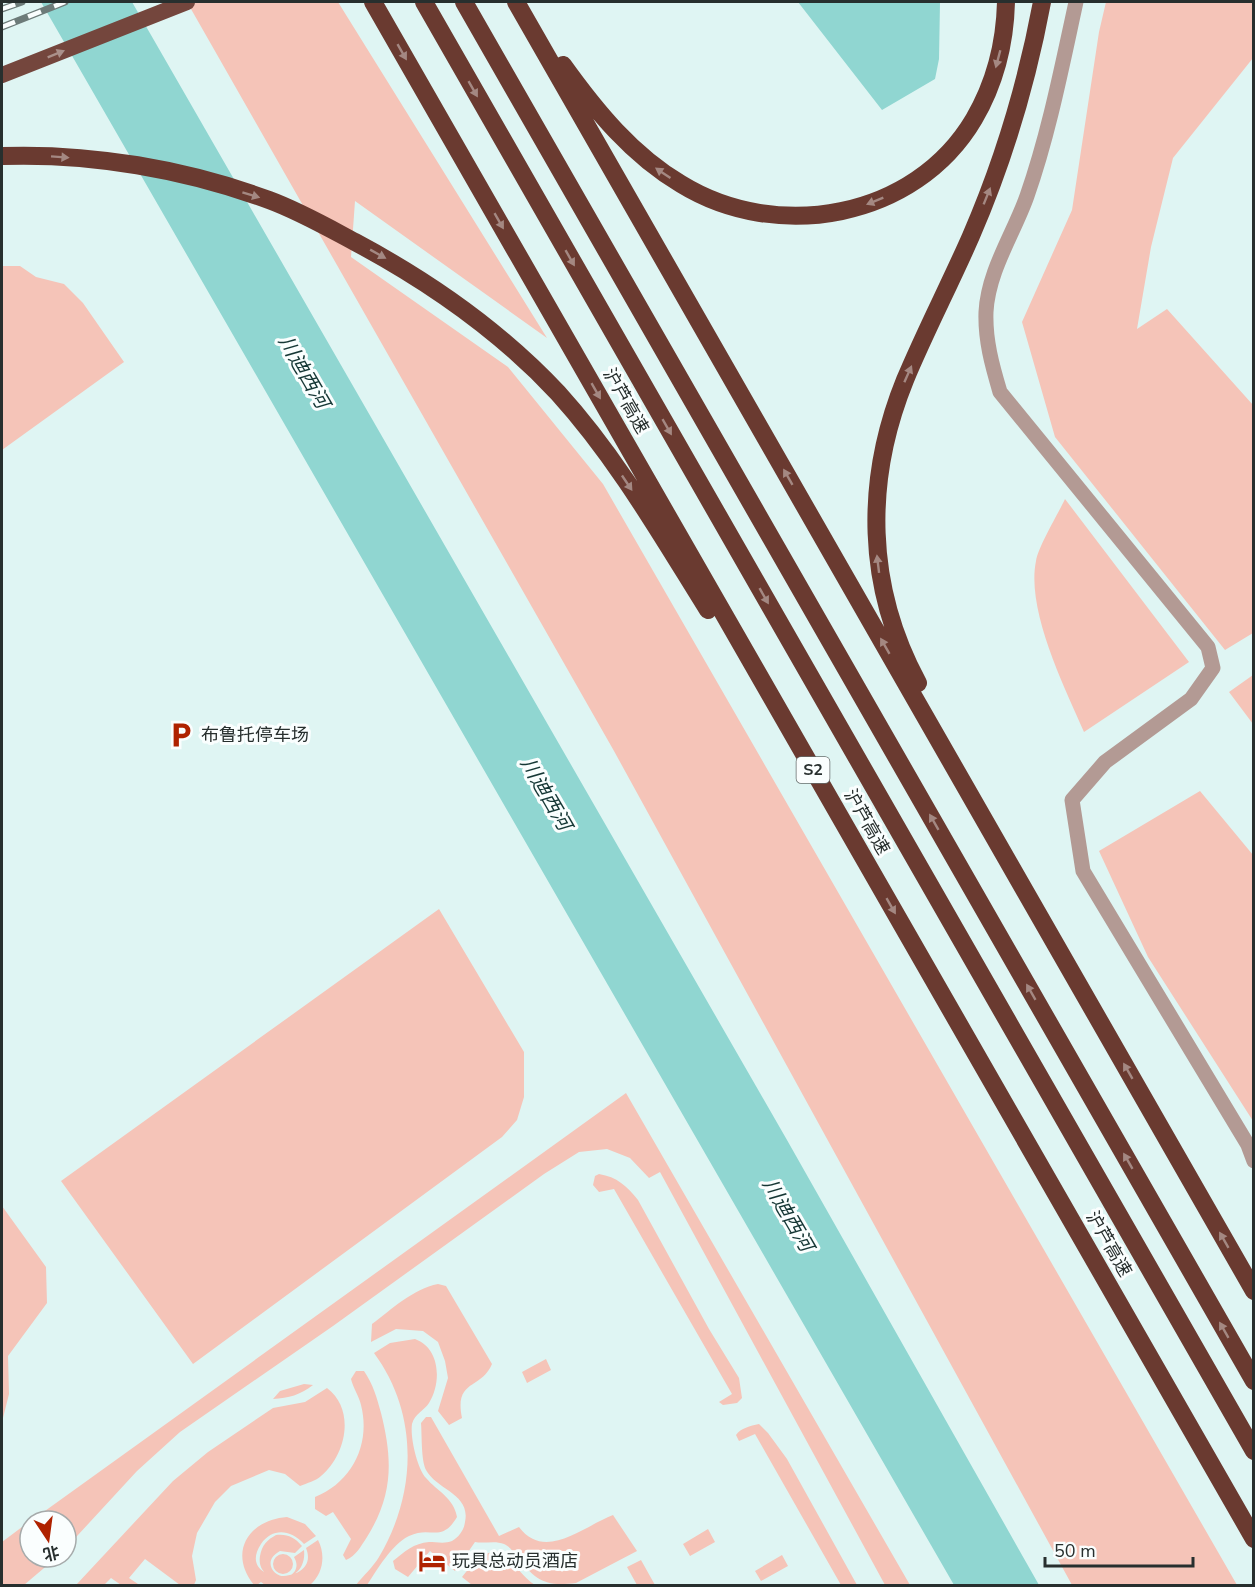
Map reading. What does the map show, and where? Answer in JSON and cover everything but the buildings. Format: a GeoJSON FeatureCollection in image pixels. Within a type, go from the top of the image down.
{"type":"FeatureCollection","features":[{"type":"Feature","properties":{"kind":"highway"},"geometry":{"type":"LineString","coordinates":[[2,75],[187,2]]}},
{"type":"Feature","properties":{"kind":"highway","name":"沪芦高速"},"geometry":{"type":"LineString","coordinates":[[373,2],[1254,1539]]}},
{"type":"Feature","properties":{"kind":"highway","name":"沪芦高速"},"geometry":{"type":"LineString","coordinates":[[423,2],[1254,1451]]}},
{"type":"Feature","properties":{"kind":"highway"},"geometry":{"type":"LineString","coordinates":[[464,2],[1254,1381]]}},
{"type":"Feature","properties":{"kind":"highway"},"geometry":{"type":"LineString","coordinates":[[516,2],[1254,1291]]}},
{"type":"Feature","properties":{"kind":"highway"},"geometry":{"type":"LineString","coordinates":[[521,2],[552,50],[589,100],[623,140],[654,166],[682,185],[715,200],[749,212],[786,217],[824,215],[861,207],[894,193],[927,171],[974,120],[988,92],[999,60],[1005,26],[1006,2]]}},
{"type":"Feature","properties":{"kind":"highway"},"geometry":{"type":"LineString","coordinates":[[1042,2],[1024,85],[1001,161],[971,236],[904,382],[884,446],[877,495],[875,537],[880,579],[894,627],[913,674],[1105,1031]]}},
{"type":"Feature","properties":{"kind":"highway"},"geometry":{"type":"LineString","coordinates":[[2,156],[26,155],[83,159],[143,167],[208,181],[270,201],[326,226],[403,268],[460,306],[517,352],[558,394],[605,450],[644,507],[878,883]]}},
{"type":"Feature","properties":{"kind":"street"},"geometry":{"type":"LineString","coordinates":[[1076,2],[1042,145],[1027,197],[993,278],[986,310],[988,354],[1000,392],[1208,647],[1213,668],[1191,699],[1105,762],[1072,800],[1083,871],[1248,1145],[1254,1161]]}},
{"type":"Feature","properties":{"kind":"shaded area"},"geometry":{"type":"Polygon","coordinates":[[[187,2],[338,2],[547,338],[355,201],[351,257],[508,367],[603,484],[1237,1585],[1072,1585],[614,751],[187,2]]]}},
{"type":"Feature","properties":{"kind":"shaded area"},"geometry":{"type":"Polygon","coordinates":[[[1106,2],[1253,2],[1253,58],[1173,158],[1151,247],[1137,329],[1167,309],[1253,405],[1253,633],[1225,650],[1055,437],[1022,322],[1072,210],[1099,32],[1106,2]]]}},
{"type":"Feature","properties":{"kind":"shaded area"},"geometry":{"type":"Polygon","coordinates":[[[2,266],[20,266],[36,277],[64,284],[83,303],[124,362],[2,450],[2,266]]]}},
{"type":"Feature","properties":{"kind":"shaded area"},"geometry":{"type":"Polygon","coordinates":[[[1065,499],[1189,662],[1084,732],[1049,648],[1036,602],[1034,581],[1036,561],[1044,539],[1065,499]]]}},
{"type":"Feature","properties":{"kind":"shaded area"},"geometry":{"type":"Polygon","coordinates":[[[1253,675],[1253,724],[1229,692],[1253,675]]]}},
{"type":"Feature","properties":{"kind":"shaded area"},"geometry":{"type":"Polygon","coordinates":[[[1200,791],[1253,855],[1253,1121],[1148,957],[1099,851],[1200,791]]]}},
{"type":"Feature","properties":{"kind":"shaded area"},"geometry":{"type":"Polygon","coordinates":[[[439,909],[524,1052],[524,1097],[517,1120],[502,1137],[193,1364],[61,1181],[439,909]]]}},
{"type":"Feature","properties":{"kind":"shaded area"},"geometry":{"type":"Polygon","coordinates":[[[626,1093],[910,1585],[885,1585],[660,1172],[649,1178],[630,1158],[607,1149],[579,1152],[544,1174],[333,1326],[180,1432],[137,1471],[78,1535],[78,1509],[48,1509],[626,1093]]]}},
{"type":"Feature","properties":{"kind":"shaded area"},"geometry":{"type":"Polygon","coordinates":[[[599,1174],[621,1183],[638,1200],[709,1329],[739,1378],[742,1398],[737,1403],[723,1405],[719,1402],[732,1394],[614,1189],[599,1192],[593,1185],[595,1176],[599,1174]]]}},
{"type":"Feature","properties":{"kind":"shaded area"},"geometry":{"type":"Polygon","coordinates":[[[2,1206],[46,1267],[47,1303],[8,1356],[9,1394],[2,1422],[2,1206]]]}},
{"type":"Feature","properties":{"kind":"shaded area"},"geometry":{"type":"Polygon","coordinates":[[[438,1284],[446,1286],[492,1364],[482,1378],[465,1391],[461,1406],[462,1418],[449,1425],[438,1411],[448,1378],[438,1342],[423,1331],[396,1329],[371,1342],[372,1324],[411,1295],[438,1284]]]}},
{"type":"Feature","properties":{"kind":"shaded area"},"geometry":{"type":"Polygon","coordinates":[[[415,1339],[430,1350],[437,1376],[429,1403],[415,1417],[412,1424],[415,1452],[423,1473],[430,1483],[449,1500],[457,1517],[446,1530],[417,1533],[402,1540],[385,1558],[367,1585],[356,1585],[377,1561],[392,1532],[401,1507],[406,1480],[408,1454],[399,1402],[389,1377],[374,1353],[390,1343],[415,1339]]]}},
{"type":"Feature","properties":{"kind":"shaded area"},"geometry":{"type":"Polygon","coordinates":[[[546,1359],[551,1370],[527,1383],[522,1372],[546,1359]]]}},
{"type":"Feature","properties":{"kind":"shaded area"},"geometry":{"type":"Polygon","coordinates":[[[356,1371],[364,1371],[378,1402],[388,1446],[389,1462],[386,1492],[376,1522],[358,1550],[346,1560],[343,1555],[351,1539],[333,1512],[326,1516],[315,1509],[315,1497],[339,1482],[356,1460],[361,1447],[363,1420],[360,1402],[351,1379],[356,1371]]]}},
{"type":"Feature","properties":{"kind":"shaded area"},"geometry":{"type":"Polygon","coordinates":[[[304,1384],[313,1385],[294,1395],[273,1399],[280,1391],[304,1384]]]}},
{"type":"Feature","properties":{"kind":"shaded area"},"geometry":{"type":"Polygon","coordinates":[[[327,1388],[342,1408],[344,1420],[342,1445],[330,1467],[317,1479],[300,1486],[285,1474],[269,1470],[231,1486],[215,1502],[197,1533],[192,1556],[196,1580],[194,1585],[180,1585],[145,1559],[129,1578],[137,1585],[121,1585],[111,1578],[104,1585],[76,1585],[173,1481],[208,1452],[273,1408],[305,1402],[327,1388]]]}},
{"type":"Feature","properties":{"kind":"shaded area"},"geometry":{"type":"Polygon","coordinates":[[[426,1417],[431,1417],[499,1536],[519,1527],[529,1537],[541,1541],[553,1541],[577,1533],[613,1515],[637,1551],[576,1583],[565,1584],[548,1583],[542,1580],[530,1571],[510,1548],[497,1542],[475,1542],[455,1571],[430,1551],[408,1577],[395,1569],[393,1561],[410,1549],[429,1542],[452,1541],[461,1533],[464,1525],[463,1505],[431,1477],[424,1466],[421,1423],[426,1417]]]}},
{"type":"Feature","properties":{"kind":"shaded area"},"geometry":{"type":"Polygon","coordinates":[[[759,1424],[787,1459],[857,1585],[841,1585],[755,1434],[739,1441],[736,1435],[738,1433],[759,1424]]]}},
{"type":"Feature","properties":{"kind":"shaded area"},"geometry":{"type":"Polygon","coordinates":[[[287,1517],[305,1524],[316,1536],[304,1544],[288,1533],[271,1535],[261,1544],[256,1558],[259,1567],[268,1574],[292,1575],[302,1570],[308,1561],[306,1548],[318,1540],[322,1552],[322,1564],[318,1575],[310,1585],[265,1585],[261,1582],[254,1585],[246,1573],[243,1561],[246,1540],[262,1524],[273,1519],[287,1517]]]}},
{"type":"Feature","properties":{"kind":"shaded area"},"geometry":{"type":"Polygon","coordinates":[[[708,1529],[715,1542],[690,1556],[683,1544],[708,1529]]]}},
{"type":"Feature","properties":{"kind":"shaded area"},"geometry":{"type":"Polygon","coordinates":[[[18,1530],[18,1569],[43,1569],[24,1585],[2,1585],[2,1542],[18,1530]]]}},
{"type":"Feature","properties":{"kind":"shaded area"},"geometry":{"type":"Polygon","coordinates":[[[276,1535],[290,1537],[302,1546],[295,1553],[280,1551],[273,1556],[271,1567],[279,1575],[290,1575],[295,1571],[297,1565],[294,1557],[304,1550],[303,1562],[298,1571],[291,1576],[273,1577],[265,1573],[261,1566],[262,1549],[276,1535]]]}},
{"type":"Feature","properties":{"kind":"shaded area"},"geometry":{"type":"Polygon","coordinates":[[[496,1551],[509,1554],[520,1571],[535,1585],[472,1585],[462,1577],[480,1557],[496,1551]]]}},
{"type":"Feature","properties":{"kind":"shaded area"},"geometry":{"type":"Polygon","coordinates":[[[279,1554],[287,1554],[293,1560],[293,1568],[287,1574],[279,1574],[273,1568],[273,1560],[279,1554]]]}},
{"type":"Feature","properties":{"kind":"shaded area"},"geometry":{"type":"Polygon","coordinates":[[[782,1555],[788,1566],[761,1581],[755,1571],[782,1555]]]}},
{"type":"Feature","properties":{"kind":"shaded area"},"geometry":{"type":"Polygon","coordinates":[[[641,1560],[655,1585],[637,1585],[627,1567],[641,1560]]]}},
{"type":"Feature","properties":{"kind":"water","name":"川迪西河"},"geometry":{"type":"Polygon","coordinates":[[[41,2],[132,2],[787,1140],[1039,1585],[954,1585],[41,2]]]}},
{"type":"Feature","properties":{"kind":"water"},"geometry":{"type":"Polygon","coordinates":[[[798,2],[940,2],[939,59],[935,79],[882,110],[798,2]]]}},
{"type":"Feature","properties":{"kind":"railway"},"geometry":{"type":"LineString","coordinates":[[2,9],[22,2]]}},
{"type":"Feature","properties":{"kind":"railway"},"geometry":{"type":"LineString","coordinates":[[2,27],[65,2]]}},
{"type":"Feature","properties":{"kind":"place","name":"布鲁托停车场"},"geometry":{"type":"Point","coordinates":[181,735]}},
{"type":"Feature","properties":{"kind":"place","name":"玩具总动员酒店"},"geometry":{"type":"Point","coordinates":[432,1561]}}]}
